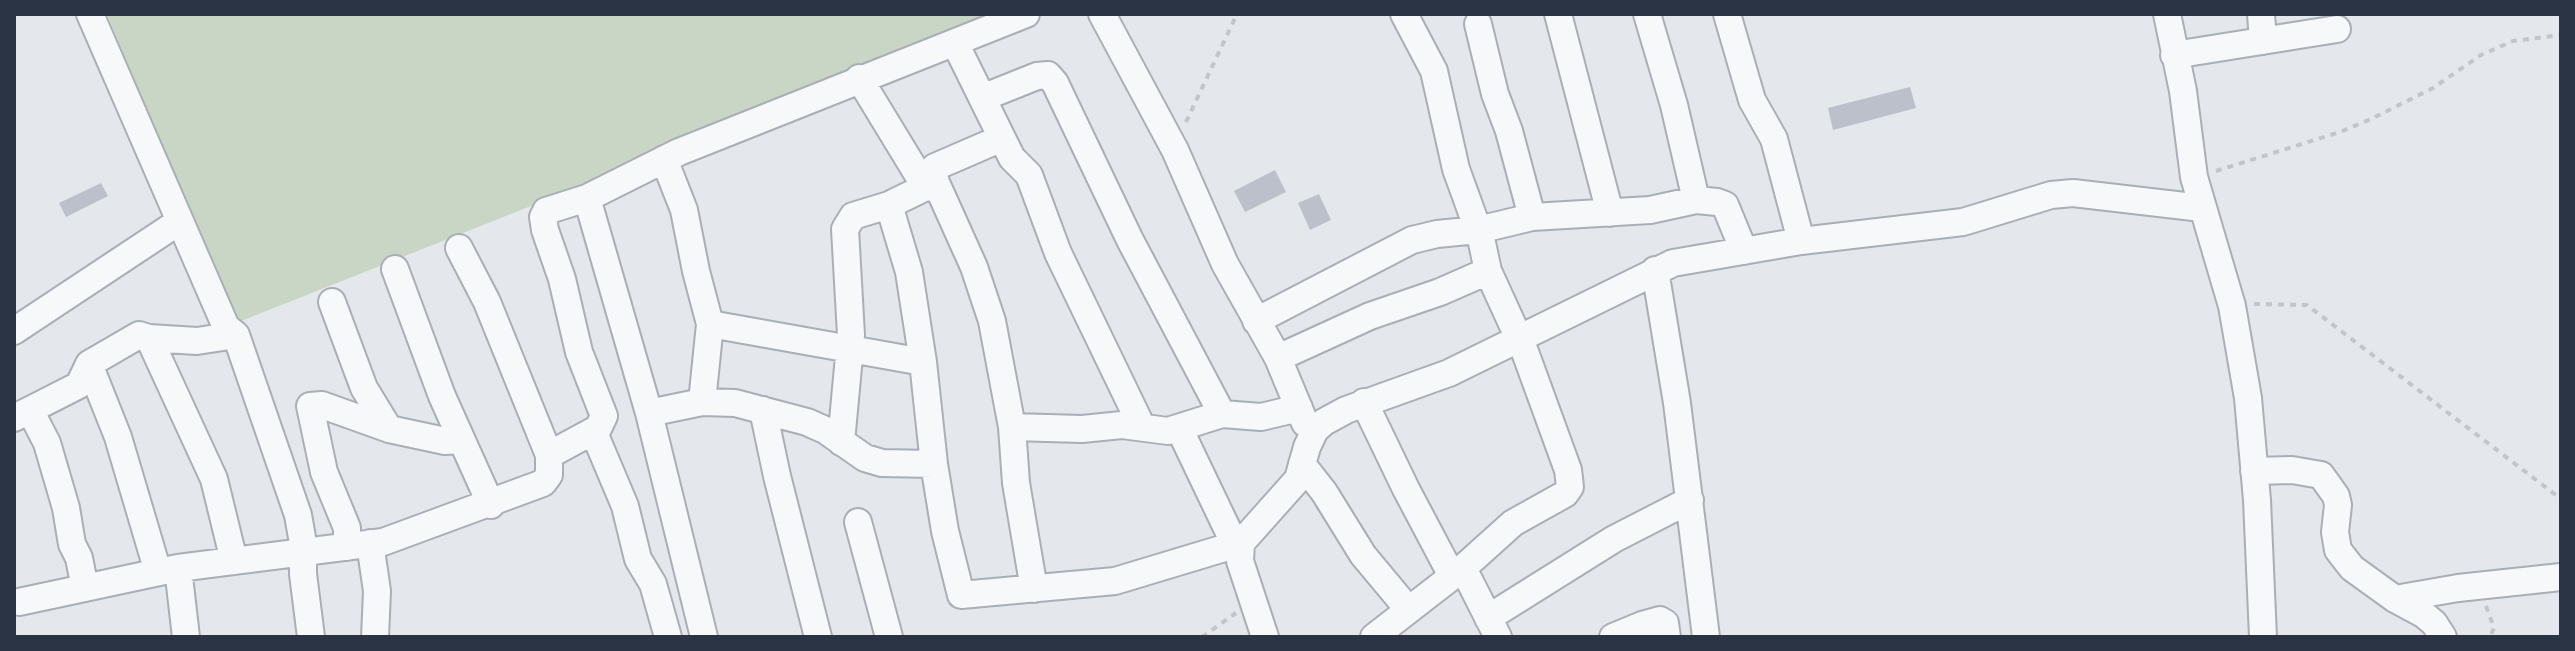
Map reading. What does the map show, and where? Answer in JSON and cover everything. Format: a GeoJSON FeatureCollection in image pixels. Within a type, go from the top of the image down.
{"type":"FeatureCollection","features":[{"type":"Feature","properties":{"kind":"street"},"geometry":{"type":"LineString","coordinates":[[90,14],[226,327],[236,335],[298,515],[311,637]]}},
{"type":"Feature","properties":{"kind":"street"},"geometry":{"type":"LineString","coordinates":[[549,455],[595,430],[604,416],[579,352],[562,279],[545,230],[543,217],[546,211],[587,198],[664,159],[859,78],[1026,14]]}},
{"type":"Feature","properties":{"kind":"street"},"geometry":{"type":"LineString","coordinates":[[1102,14],[1175,150],[1225,264],[1278,358],[1311,438]]}},
{"type":"Feature","properties":{"kind":"street"},"geometry":{"type":"LineString","coordinates":[[1374,637],[1458,572],[1513,523],[1565,494],[1570,487],[1568,470],[1519,339],[1488,271],[1478,230],[1456,169],[1434,71],[1404,14]]}},
{"type":"Feature","properties":{"kind":"street"},"geometry":{"type":"LineString","coordinates":[[1558,14],[1610,213]]}},
{"type":"Feature","properties":{"kind":"street"},"geometry":{"type":"LineString","coordinates":[[1647,14],[1674,105],[1696,200]]}},
{"type":"Feature","properties":{"kind":"street"},"geometry":{"type":"LineString","coordinates":[[1727,14],[1749,91],[1774,139],[1801,241]]}},
{"type":"Feature","properties":{"kind":"street"},"geometry":{"type":"LineString","coordinates":[[2167,14],[2183,91],[2194,177],[2232,306],[2248,398],[2263,637]]}},
{"type":"Feature","properties":{"kind":"street"},"geometry":{"type":"LineString","coordinates":[[2261,14],[2263,41]]}},
{"type":"Feature","properties":{"kind":"street"},"geometry":{"type":"LineString","coordinates":[[1478,24],[1495,94],[1509,131],[1532,217]]}},
{"type":"Feature","properties":{"kind":"street"},"geometry":{"type":"LineString","coordinates":[[2174,55],[2337,29]]}},
{"type":"Feature","properties":{"kind":"street"},"geometry":{"type":"LineString","coordinates":[[955,43],[1012,158],[1029,175],[1074,290],[1142,427]]}},
{"type":"Feature","properties":{"kind":"street"},"geometry":{"type":"LineString","coordinates":[[982,98],[1037,76],[1048,75],[1055,83],[1130,240],[1222,414]]}},
{"type":"Feature","properties":{"kind":"street"},"geometry":{"type":"LineString","coordinates":[[859,78],[931,185],[974,267],[992,321],[1012,427],[1016,483],[1034,589]]}},
{"type":"Feature","properties":{"kind":"street"},"geometry":{"type":"LineString","coordinates":[[931,185],[935,167],[1002,138]]}},
{"type":"Feature","properties":{"kind":"street"},"geometry":{"type":"LineString","coordinates":[[664,159],[684,210],[710,324],[702,402]]}},
{"type":"Feature","properties":{"kind":"street"},"geometry":{"type":"LineString","coordinates":[[841,442],[850,349],[845,229],[853,216],[889,205],[931,185]]}},
{"type":"Feature","properties":{"kind":"street"},"geometry":{"type":"LineString","coordinates":[[889,205],[909,272],[934,464],[959,592],[965,596],[1091,585],[1130,578],[1238,544],[1295,484],[1311,438],[1324,422],[1364,402],[1449,373],[1655,270],[1681,261],[1801,241],[1963,222],[2051,195],[2073,193],[2202,208]]}},
{"type":"Feature","properties":{"kind":"street"},"geometry":{"type":"LineString","coordinates":[[587,198],[649,413],[704,637]]}},
{"type":"Feature","properties":{"kind":"street"},"geometry":{"type":"LineString","coordinates":[[1256,321],[1412,240],[1478,230],[1532,217],[1650,210],[1696,200],[1725,205],[1744,251]]}},
{"type":"Feature","properties":{"kind":"street"},"geometry":{"type":"LineString","coordinates":[[14,331],[180,221]]}},
{"type":"Feature","properties":{"kind":"street"},"geometry":{"type":"LineString","coordinates":[[19,602],[168,570],[383,542],[491,505],[543,483],[549,475],[549,455],[487,302],[459,248]]}},
{"type":"Feature","properties":{"kind":"street"},"geometry":{"type":"LineString","coordinates":[[395,269],[461,440],[491,505]]}},
{"type":"Feature","properties":{"kind":"street"},"geometry":{"type":"LineString","coordinates":[[1655,270],[1677,403],[1706,637]]}},
{"type":"Feature","properties":{"kind":"street"},"geometry":{"type":"LineString","coordinates":[[1278,358],[1370,316],[1440,292],[1488,271]]}},
{"type":"Feature","properties":{"kind":"street"},"geometry":{"type":"LineString","coordinates":[[332,302],[364,388],[389,429]]}},
{"type":"Feature","properties":{"kind":"street"},"geometry":{"type":"LineString","coordinates":[[710,324],[923,362]]}},
{"type":"Feature","properties":{"kind":"street"},"geometry":{"type":"LineString","coordinates":[[85,588],[51,456],[22,414],[79,385],[89,364],[139,335],[197,341],[236,335]]}},
{"type":"Feature","properties":{"kind":"street"},"geometry":{"type":"LineString","coordinates":[[149,338],[214,479],[234,561]]}},
{"type":"Feature","properties":{"kind":"street"},"geometry":{"type":"LineString","coordinates":[[89,364],[168,570],[186,637]]}},
{"type":"Feature","properties":{"kind":"street"},"geometry":{"type":"LineString","coordinates":[[649,413],[702,402],[735,403],[807,422],[865,458],[882,463],[934,464]]}},
{"type":"Feature","properties":{"kind":"street"},"geometry":{"type":"LineString","coordinates":[[1364,402],[1406,489],[1493,627],[1614,539],[1690,500]]}},
{"type":"Feature","properties":{"kind":"street"},"geometry":{"type":"LineString","coordinates":[[375,637],[377,591],[324,472],[310,406],[322,405],[389,429],[445,441],[461,440]]}},
{"type":"Feature","properties":{"kind":"street"},"geometry":{"type":"LineString","coordinates":[[1012,427],[1082,429],[1118,425],[1159,431],[1222,414],[1261,417],[1299,408]]}},
{"type":"Feature","properties":{"kind":"street"},"geometry":{"type":"LineString","coordinates":[[763,410],[818,637]]}},
{"type":"Feature","properties":{"kind":"street"},"geometry":{"type":"LineString","coordinates":[[1179,428],[1238,544],[1240,561],[1265,637]]}},
{"type":"Feature","properties":{"kind":"street"},"geometry":{"type":"LineString","coordinates":[[595,430],[625,506],[638,559],[653,584],[668,637]]}},
{"type":"Feature","properties":{"kind":"street"},"geometry":{"type":"LineString","coordinates":[[1302,464],[1324,492],[1363,555],[1408,609]]}},
{"type":"Feature","properties":{"kind":"street"},"geometry":{"type":"LineString","coordinates":[[2254,471],[2292,470],[2321,475],[2336,496],[2338,550],[2352,568],[2434,623],[2443,637]]}},
{"type":"Feature","properties":{"kind":"street"},"geometry":{"type":"LineString","coordinates":[[858,522],[889,637]]}},
{"type":"Feature","properties":{"kind":"street"},"geometry":{"type":"LineString","coordinates":[[2395,599],[2458,588],[2561,577]]}},
{"type":"Feature","properties":{"kind":"street"},"geometry":{"type":"LineString","coordinates":[[1613,637],[1660,620],[1665,623],[1667,637]]}},
{"type":"Feature","properties":{"kind":"path"},"geometry":{"type":"LineString","coordinates":[[1175,150],[1186,119],[1237,14]]}},
{"type":"Feature","properties":{"kind":"path"},"geometry":{"type":"LineString","coordinates":[[2194,177],[2237,166],[2371,119],[2433,88],[2481,55],[2513,41],[2561,35]]}},
{"type":"Feature","properties":{"kind":"path"},"geometry":{"type":"LineString","coordinates":[[2232,306],[2307,305],[2561,499]]}},
{"type":"Feature","properties":{"kind":"path"},"geometry":{"type":"LineString","coordinates":[[1202,637],[1254,602]]}},
{"type":"Feature","properties":{"kind":"green space"},"geometry":{"type":"Polygon","coordinates":[[[107,14],[1015,14],[236,323],[107,14]]]}},
{"type":"Feature","properties":{"kind":"building"},"geometry":{"type":"Polygon","coordinates":[[[1910,87],[1916,108],[1833,130],[1828,108],[1910,87]]]}},
{"type":"Feature","properties":{"kind":"building"},"geometry":{"type":"Polygon","coordinates":[[[1275,170],[1286,192],[1245,212],[1234,191],[1275,170]]]}},
{"type":"Feature","properties":{"kind":"building"},"geometry":{"type":"Polygon","coordinates":[[[101,183],[108,196],[66,217],[59,203],[101,183]]]}},
{"type":"Feature","properties":{"kind":"building"},"geometry":{"type":"Polygon","coordinates":[[[1319,194],[1331,220],[1310,230],[1298,203],[1319,194]]]}}]}
